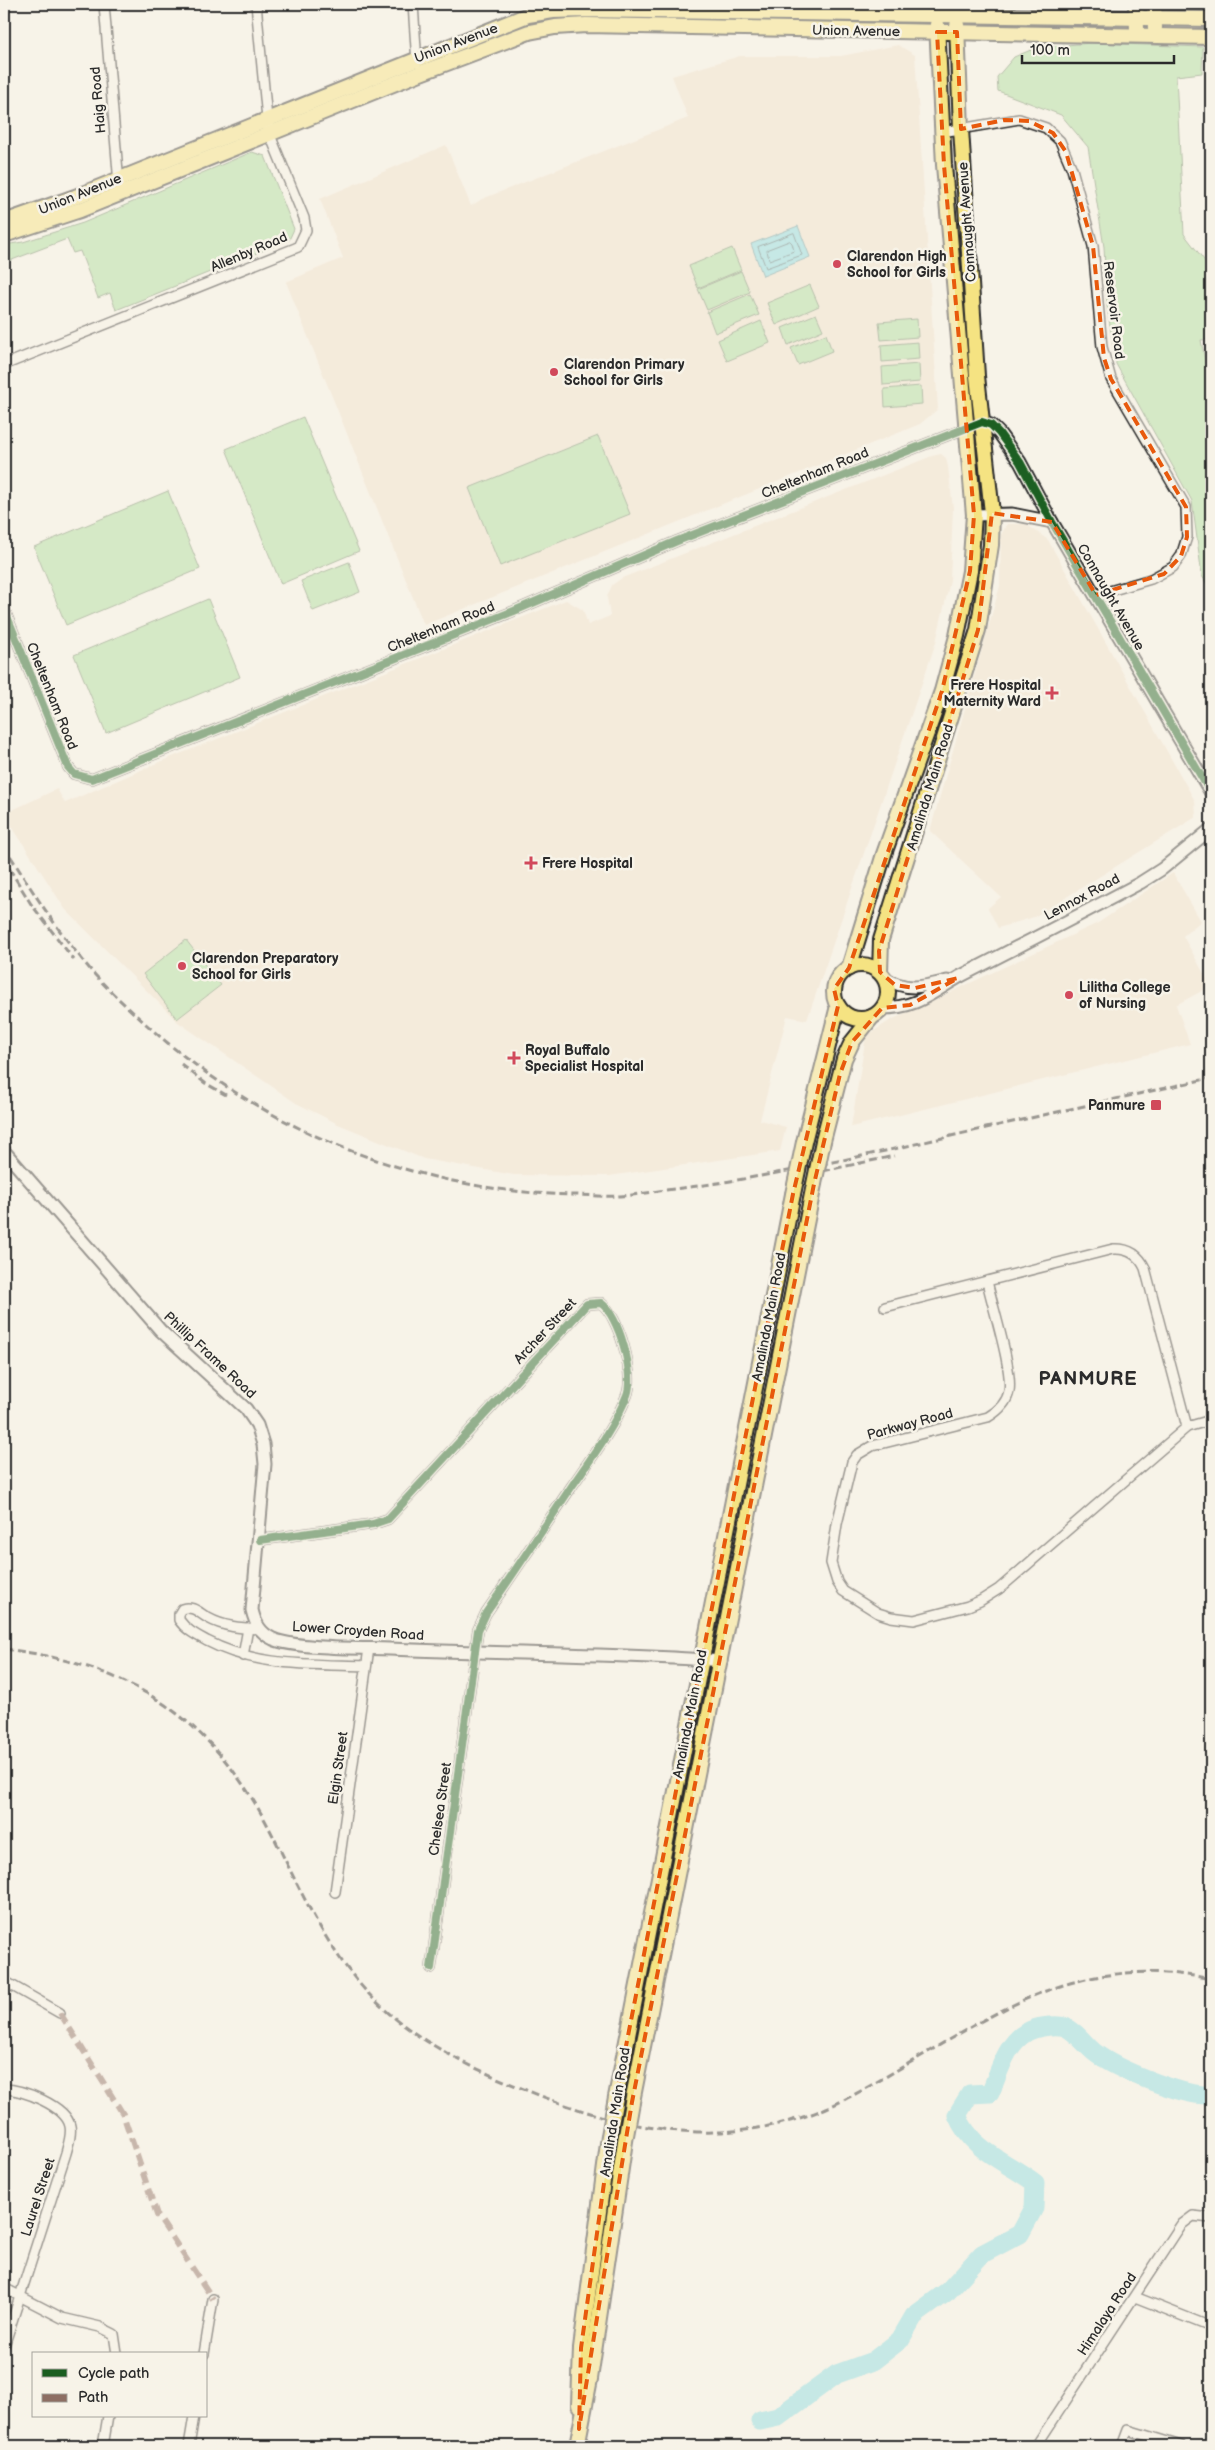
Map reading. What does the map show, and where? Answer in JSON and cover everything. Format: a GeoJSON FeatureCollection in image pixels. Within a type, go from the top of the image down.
{"type":"FeatureCollection","features":[{"type":"Feature","properties":{"kind":"main road"},"geometry":{"type":"LineString","coordinates":[[1136,4],[1138,34]]}},
{"type":"Feature","properties":{"kind":"main road"},"geometry":{"type":"LineString","coordinates":[[1154,4],[1155,35]]}},
{"type":"Feature","properties":{"kind":"main road","name":"Union Avenue"},"geometry":{"type":"LineString","coordinates":[[4,222],[118,179],[528,15],[567,7],[764,8],[937,16],[1137,20],[1211,19]]}},
{"type":"Feature","properties":{"kind":"main road","name":"Connaught Avenue"},"geometry":{"type":"LineString","coordinates":[[937,16],[942,132],[966,428]]}},
{"type":"Feature","properties":{"kind":"main road","name":"Connaught Avenue"},"geometry":{"type":"LineString","coordinates":[[957,16],[961,129],[977,376],[982,422]]}},
{"type":"Feature","properties":{"kind":"main road","name":"Union Avenue"},"geometry":{"type":"LineString","coordinates":[[4,235],[121,195],[418,74],[529,32],[586,25],[765,30],[1138,34],[1211,37]]}},
{"type":"Feature","properties":{"kind":"main road"},"geometry":{"type":"LineString","coordinates":[[4,212],[23,216]]}},
{"type":"Feature","properties":{"kind":"main road","name":"Amalinda Main Road"},"geometry":{"type":"LineString","coordinates":[[579,2428],[590,2380],[632,2102],[823,1141],[844,1059],[852,1042],[877,1012],[888,993],[882,975],[881,940],[978,630],[987,581],[992,513],[982,422]]}},
{"type":"Feature","properties":{"kind":"main road","name":"Amalinda Main Road"},"geometry":{"type":"LineString","coordinates":[[577,2446],[582,2348],[609,2136],[793,1194],[838,1006],[834,998],[836,980],[849,968],[884,854],[942,691],[957,636],[970,571],[974,515],[966,428]]}},
{"type":"Feature","properties":{"kind":"main road"},"geometry":{"type":"LineString","coordinates":[[849,968],[865,965],[882,975]]}},
{"type":"Feature","properties":{"kind":"main road"},"geometry":{"type":"LineString","coordinates":[[838,1006],[849,1016],[864,1019],[877,1012]]}},
{"type":"Feature","properties":{"kind":"street","name":"Haig Road"},"geometry":{"type":"LineString","coordinates":[[104,4],[118,179],[121,195]]}},
{"type":"Feature","properties":{"kind":"street","name":"Allenby Road"},"geometry":{"type":"LineString","coordinates":[[4,365],[298,247],[306,230],[304,218],[270,135],[256,4]]}},
{"type":"Feature","properties":{"kind":"street"},"geometry":{"type":"LineString","coordinates":[[413,4],[418,74]]}},
{"type":"Feature","properties":{"kind":"street"},"geometry":{"type":"LineString","coordinates":[[567,7],[569,26]]}},
{"type":"Feature","properties":{"kind":"street"},"geometry":{"type":"LineString","coordinates":[[585,7],[586,25]]}},
{"type":"Feature","properties":{"kind":"street"},"geometry":{"type":"LineString","coordinates":[[764,8],[765,30]]}},
{"type":"Feature","properties":{"kind":"street","name":"Reservoir Road"},"geometry":{"type":"LineString","coordinates":[[942,132],[1019,119],[1046,128],[1060,141],[1072,169],[1093,246],[1102,347],[1109,372],[1186,507],[1187,537],[1181,556],[1173,567],[1152,579],[1096,595]]}},
{"type":"Feature","properties":{"kind":"street","name":"Cheltenham Road"},"geometry":{"type":"LineString","coordinates":[[4,609],[68,767],[74,774],[92,779],[559,593],[677,541],[982,422]]}},
{"type":"Feature","properties":{"kind":"street","name":"Connaught Avenue"},"geometry":{"type":"LineString","coordinates":[[982,422],[991,425],[1007,443],[1211,793]]}},
{"type":"Feature","properties":{"kind":"street"},"geometry":{"type":"LineString","coordinates":[[974,515],[992,513],[1024,515],[1052,522]]}},
{"type":"Feature","properties":{"kind":"street","name":"Lennox Road"},"geometry":{"type":"LineString","coordinates":[[877,1012],[916,1003],[958,978],[1151,877],[1211,829]]}},
{"type":"Feature","properties":{"kind":"street","name":"Lennox Road"},"geometry":{"type":"LineString","coordinates":[[882,975],[895,985],[910,988],[958,978]]}},
{"type":"Feature","properties":{"kind":"street","name":"Phillip Frame Road"},"geometry":{"type":"LineString","coordinates":[[4,1151],[161,1331],[246,1409],[257,1426],[264,1454],[260,1540],[252,1610],[254,1628]]}},
{"type":"Feature","properties":{"kind":"street"},"geometry":{"type":"LineString","coordinates":[[886,1307],[1113,1249],[1128,1250],[1135,1254],[1145,1268],[1187,1427]]}},
{"type":"Feature","properties":{"kind":"street","name":"Parkway Road"},"geometry":{"type":"LineString","coordinates":[[987,1281],[1010,1378],[1006,1400],[995,1413],[978,1421],[872,1446],[857,1456],[849,1471],[832,1553],[833,1574],[837,1582],[852,1598],[878,1613],[903,1620],[936,1615],[980,1601],[999,1589],[1187,1427],[1211,1420]]}},
{"type":"Feature","properties":{"kind":"street","name":"Archer Street"},"geometry":{"type":"LineString","coordinates":[[260,1540],[374,1524],[388,1519],[577,1314],[587,1304],[601,1303],[616,1322],[629,1376],[627,1394],[605,1438],[481,1621],[474,1653]]}},
{"type":"Feature","properties":{"kind":"street","name":"Lower Croyden Road"},"geometry":{"type":"LineString","coordinates":[[366,1666],[263,1661],[243,1656],[214,1645],[191,1632],[179,1620],[179,1614],[182,1608],[191,1608],[214,1621],[254,1628],[274,1639],[286,1642],[474,1653],[721,1661]]}},
{"type":"Feature","properties":{"kind":"street"},"geometry":{"type":"LineString","coordinates":[[243,1656],[254,1628]]}},
{"type":"Feature","properties":{"kind":"street","name":"Elgin Street"},"geometry":{"type":"LineString","coordinates":[[335,1892],[369,1648]]}},
{"type":"Feature","properties":{"kind":"street","name":"Chelsea Street"},"geometry":{"type":"LineString","coordinates":[[431,1968],[474,1653]]}},
{"type":"Feature","properties":{"kind":"street"},"geometry":{"type":"LineString","coordinates":[[4,1981],[60,2013]]}},
{"type":"Feature","properties":{"kind":"street","name":"Laurel Street"},"geometry":{"type":"LineString","coordinates":[[4,2088],[17,2089],[31,2094],[64,2114],[71,2127],[70,2138],[4,2346]]}},
{"type":"Feature","properties":{"kind":"street","name":"Himalaya Road"},"geometry":{"type":"LineString","coordinates":[[1036,2446],[1188,2218],[1199,2215],[1211,2218]]}},
{"type":"Feature","properties":{"kind":"street"},"geometry":{"type":"LineString","coordinates":[[4,2288],[62,2318],[100,2327],[114,2334],[117,2352]]}},
{"type":"Feature","properties":{"kind":"street"},"geometry":{"type":"LineString","coordinates":[[1135,2297],[1211,2327]]}},
{"type":"Feature","properties":{"kind":"street"},"geometry":{"type":"LineString","coordinates":[[204,2352],[213,2299]]}},
{"type":"Feature","properties":{"kind":"street"},"geometry":{"type":"LineString","coordinates":[[103,2446],[108,2418]]}},
{"type":"Feature","properties":{"kind":"street"},"geometry":{"type":"LineString","coordinates":[[189,2446],[194,2418]]}},
{"type":"Feature","properties":{"kind":"street"},"geometry":{"type":"LineString","coordinates":[[1122,2446],[1128,2430],[1181,2446]]}},
{"type":"Feature","properties":{"kind":"highlighted area"},"geometry":{"type":"Polygon","coordinates":[[[937,32],[957,32],[961,129],[1004,120],[1029,121],[1053,133],[1066,152],[1093,246],[1104,358],[1111,379],[1186,507],[1187,537],[1181,556],[1164,574],[1096,595],[1052,522],[992,513],[978,630],[879,951],[880,972],[895,985],[915,988],[958,978],[910,1005],[882,1008],[852,1042],[840,1074],[814,1184],[632,2102],[579,2429],[581,2348],[616,2097],[793,1194],[838,1006],[834,989],[849,968],[942,691],[970,571],[974,515],[944,165],[937,32]]]}},
{"type":"Feature","properties":{"kind":"shaded area","name":"Clarendon Primary School for Girls"},"geometry":{"type":"Polygon","coordinates":[[[898,45],[915,55],[938,409],[920,424],[424,625],[286,282],[343,258],[320,199],[446,145],[471,206],[482,199],[688,118],[672,76],[740,56],[841,56],[898,45]]]}},
{"type":"Feature","properties":{"kind":"shaded area","name":"Frere Hospital"},"geometry":{"type":"Polygon","coordinates":[[[941,454],[946,458],[948,467],[953,508],[950,581],[936,642],[807,1020],[787,1016],[760,1120],[786,1127],[780,1151],[609,1176],[514,1175],[424,1159],[338,1124],[296,1103],[178,1022],[65,909],[4,814],[57,789],[65,803],[162,761],[566,600],[583,610],[588,625],[610,616],[607,597],[612,585],[622,578],[941,454]]]}},
{"type":"Feature","properties":{"kind":"shaded area","name":"Frere Hospital Maternity Ward"},"geometry":{"type":"Polygon","coordinates":[[[1007,524],[1026,524],[1048,540],[1195,801],[1196,817],[1034,917],[998,928],[988,908],[1001,897],[930,831],[1000,586],[1001,535],[1007,524]]]}},
{"type":"Feature","properties":{"kind":"shaded area","name":"Lilitha College of Nursing"},"geometry":{"type":"Polygon","coordinates":[[[1173,873],[1201,921],[1183,936],[1211,986],[1176,1005],[1190,1044],[851,1127],[866,1036],[891,1020],[1098,923],[1173,873]]]}},
{"type":"Feature","properties":{"kind":"green space"},"geometry":{"type":"Polygon","coordinates":[[[1162,4],[1190,4],[1181,10],[1167,9],[1162,4]]]}},
{"type":"Feature","properties":{"kind":"green space"},"geometry":{"type":"Polygon","coordinates":[[[1092,43],[1203,47],[1202,73],[1176,76],[1184,234],[1211,269],[1211,339],[1201,340],[1211,391],[1211,591],[1202,576],[1192,501],[1116,364],[1107,306],[1104,247],[1088,147],[1061,115],[998,91],[997,77],[1014,57],[1038,47],[1092,43]]]}},
{"type":"Feature","properties":{"kind":"green space"},"geometry":{"type":"Polygon","coordinates":[[[252,152],[265,156],[294,229],[289,240],[116,310],[110,293],[98,298],[80,251],[73,253],[67,239],[4,263],[4,245],[23,242],[83,223],[252,152]]]}},
{"type":"Feature","properties":{"kind":"green space"},"geometry":{"type":"Polygon","coordinates":[[[732,248],[741,270],[698,288],[689,266],[732,248]]]}},
{"type":"Feature","properties":{"kind":"green space"},"geometry":{"type":"Polygon","coordinates":[[[741,271],[750,292],[707,310],[698,289],[741,271]]]}},
{"type":"Feature","properties":{"kind":"green space"},"geometry":{"type":"Polygon","coordinates":[[[810,285],[819,306],[776,325],[767,303],[810,285]]]}},
{"type":"Feature","properties":{"kind":"green space"},"geometry":{"type":"Polygon","coordinates":[[[750,294],[759,315],[715,333],[707,312],[750,294]]]}},
{"type":"Feature","properties":{"kind":"green space"},"geometry":{"type":"Polygon","coordinates":[[[816,314],[823,330],[788,345],[782,328],[816,314]]]}},
{"type":"Feature","properties":{"kind":"green space"},"geometry":{"type":"Polygon","coordinates":[[[917,319],[918,337],[881,340],[879,322],[917,319]]]}},
{"type":"Feature","properties":{"kind":"green space"},"geometry":{"type":"Polygon","coordinates":[[[761,321],[770,343],[727,361],[718,340],[761,321]]]}},
{"type":"Feature","properties":{"kind":"green space"},"geometry":{"type":"Polygon","coordinates":[[[826,334],[832,351],[798,365],[791,348],[826,334]]]}},
{"type":"Feature","properties":{"kind":"green space"},"geometry":{"type":"Polygon","coordinates":[[[918,342],[919,359],[882,362],[881,345],[918,342]]]}},
{"type":"Feature","properties":{"kind":"green space"},"geometry":{"type":"Polygon","coordinates":[[[919,364],[920,382],[883,385],[882,367],[919,364]]]}},
{"type":"Feature","properties":{"kind":"green space"},"geometry":{"type":"Polygon","coordinates":[[[921,386],[922,404],[885,407],[884,389],[921,386]]]}},
{"type":"Feature","properties":{"kind":"green space"},"geometry":{"type":"Polygon","coordinates":[[[303,417],[359,551],[281,584],[226,449],[303,417]]]}},
{"type":"Feature","properties":{"kind":"green space"},"geometry":{"type":"Polygon","coordinates":[[[598,436],[630,514],[500,566],[469,488],[598,436]]]}},
{"type":"Feature","properties":{"kind":"green space"},"geometry":{"type":"Polygon","coordinates":[[[168,491],[200,569],[66,625],[34,547],[168,491]]]}},
{"type":"Feature","properties":{"kind":"green space"},"geometry":{"type":"Polygon","coordinates":[[[349,562],[360,592],[313,611],[301,581],[349,562]]]}},
{"type":"Feature","properties":{"kind":"green space"},"geometry":{"type":"Polygon","coordinates":[[[208,599],[240,677],[106,733],[74,655],[208,599]]]}},
{"type":"Feature","properties":{"kind":"green space"},"geometry":{"type":"Polygon","coordinates":[[[186,940],[221,985],[177,1019],[143,974],[186,940]]]}},
{"type":"Feature","properties":{"kind":"water"},"geometry":{"type":"Polygon","coordinates":[[[798,226],[810,257],[763,276],[751,244],[798,226]]]}},
{"type":"Feature","properties":{"kind":"waterway"},"geometry":{"type":"LineString","coordinates":[[760,2421],[778,2417],[837,2374],[873,2361],[900,2340],[914,2316],[948,2291],[982,2254],[1020,2234],[1034,2208],[1035,2183],[981,2147],[963,2128],[957,2115],[970,2094],[990,2093],[1008,2051],[1020,2037],[1040,2027],[1065,2027],[1104,2059],[1133,2074],[1184,2092],[1211,2095]]}},
{"type":"Feature","properties":{"kind":"railway"},"geometry":{"type":"LineString","coordinates":[[4,846],[50,917],[88,967],[104,985],[147,1025],[192,1063],[241,1096],[291,1124],[344,1148],[399,1167],[456,1182],[513,1191],[572,1195],[614,1196],[640,1194],[812,1166],[1211,1078]]}},
{"type":"Feature","properties":{"kind":"railway"},"geometry":{"type":"LineString","coordinates":[[9,868],[31,904],[74,960]]}},
{"type":"Feature","properties":{"kind":"railway"},"geometry":{"type":"LineString","coordinates":[[181,1064],[205,1083],[226,1095]]}},
{"type":"Feature","properties":{"kind":"railway"},"geometry":{"type":"LineString","coordinates":[[823,1171],[894,1156]]}},
{"type":"Feature","properties":{"kind":"railway"},"geometry":{"type":"LineString","coordinates":[[4,1649],[48,1656],[89,1667],[126,1682],[160,1701],[191,1725],[219,1754],[245,1787],[268,1826],[320,1927],[345,1965],[376,2001],[413,2032],[454,2057],[521,2088],[591,2113],[660,2129],[695,2132],[731,2131],[767,2126],[803,2117],[843,2100],[869,2087],[980,2022],[1050,1989],[1086,1979],[1125,1973],[1166,1973],[1211,1979]]}},
{"type":"Feature","properties":{"kind":"marked path"},"geometry":{"type":"LineString","coordinates":[[60,2013],[123,2114],[157,2215],[213,2299]]}},
{"type":"Feature","properties":{"kind":"cycle path"},"geometry":{"type":"LineString","coordinates":[[4,609],[68,767],[74,774],[92,779],[514,611],[677,541],[982,422],[991,425],[999,433],[1020,462],[1052,522],[1211,793]]}},
{"type":"Feature","properties":{"kind":"cycle path"},"geometry":{"type":"LineString","coordinates":[[260,1540],[373,1524],[388,1519],[587,1304],[601,1303],[608,1310],[624,1346],[629,1374],[627,1395],[616,1419],[602,1442],[486,1613],[478,1630],[431,1968]]}},
{"type":"Feature","properties":{"kind":"place","name":"Clarendon High School for Girls"},"geometry":{"type":"Point","coordinates":[837,264]}},
{"type":"Feature","properties":{"kind":"place","name":"Clarendon Primary School for Girls"},"geometry":{"type":"Point","coordinates":[554,372]}},
{"type":"Feature","properties":{"kind":"place","name":"Frere Hospital Maternity Ward"},"geometry":{"type":"Point","coordinates":[1052,693]}},
{"type":"Feature","properties":{"kind":"place","name":"Frere Hospital"},"geometry":{"type":"Point","coordinates":[531,863]}},
{"type":"Feature","properties":{"kind":"place","name":"Clarendon Preparatory School for Girls"},"geometry":{"type":"Point","coordinates":[182,966]}},
{"type":"Feature","properties":{"kind":"place","name":"Lilitha College of Nursing"},"geometry":{"type":"Point","coordinates":[1069,995]}},
{"type":"Feature","properties":{"kind":"place","name":"Royal Buffalo Specialist Hospital"},"geometry":{"type":"Point","coordinates":[514,1058]}},
{"type":"Feature","properties":{"kind":"place","name":"Panmure"},"geometry":{"type":"Point","coordinates":[1156,1105]}},
{"type":"Feature","properties":{"kind":"district","name":"PANMURE"},"geometry":{"type":"Point","coordinates":[1088,1379]}}]}
